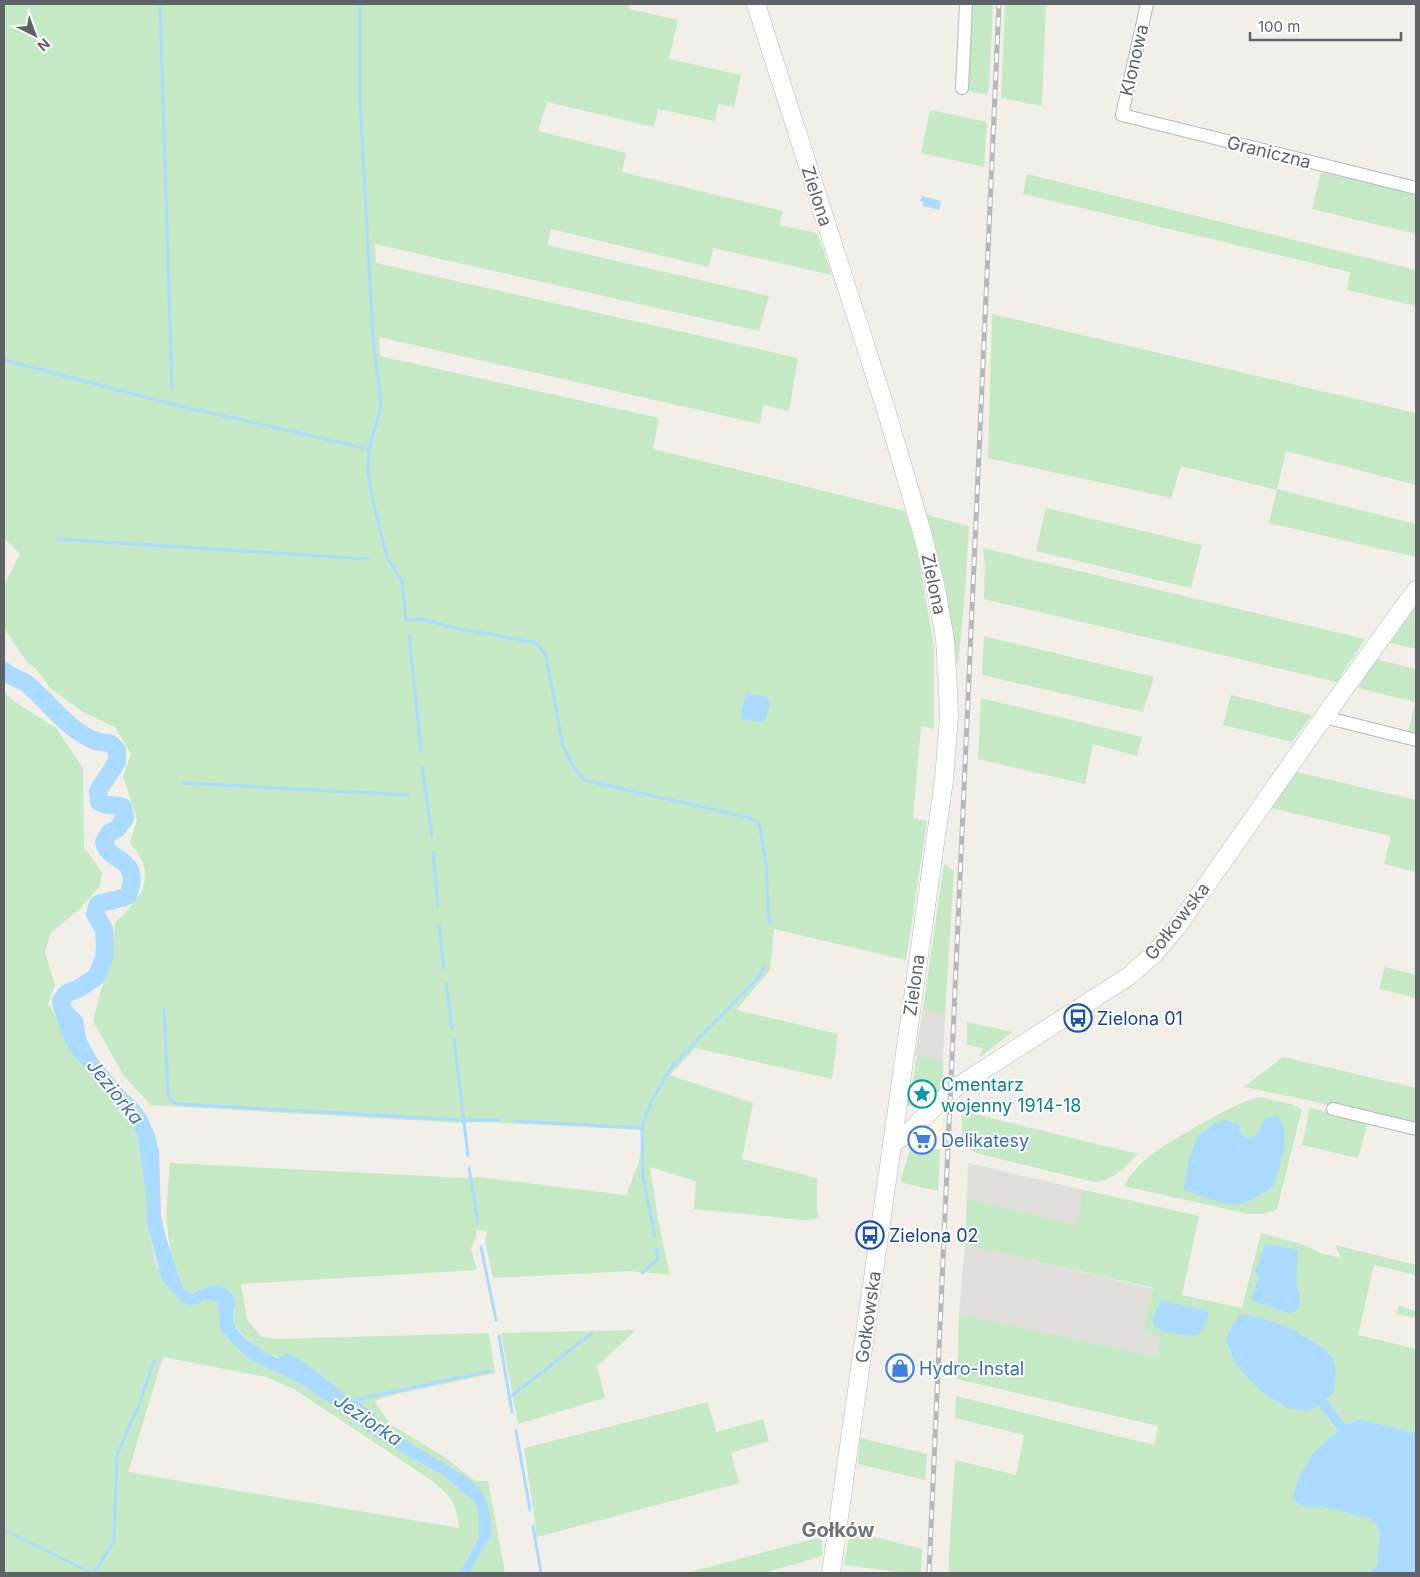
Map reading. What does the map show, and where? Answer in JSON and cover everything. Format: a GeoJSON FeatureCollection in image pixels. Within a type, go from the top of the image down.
{"type":"FeatureCollection","features":[{"type":"Feature","properties":{"kind":"street","name":"Zielona"},"geometry":{"type":"LineString","coordinates":[[756,4],[892,431],[922,532],[936,589],[945,639],[949,716],[944,780],[892,1144]]}},
{"type":"Feature","properties":{"kind":"street"},"geometry":{"type":"LineString","coordinates":[[962,88],[966,4]]}},
{"type":"Feature","properties":{"kind":"street","name":"Klonowa"},"geometry":{"type":"LineString","coordinates":[[1122,115],[1147,4]]}},
{"type":"Feature","properties":{"kind":"street","name":"Graniczna"},"geometry":{"type":"LineString","coordinates":[[1122,115],[1416,188]]}},
{"type":"Feature","properties":{"kind":"street","name":"Gołkowska"},"geometry":{"type":"LineString","coordinates":[[831,1573],[892,1144],[909,1132],[956,1088],[1129,976],[1155,953],[1177,927],[1324,717],[1416,590]]}},
{"type":"Feature","properties":{"kind":"street"},"geometry":{"type":"LineString","coordinates":[[1324,717],[1416,740]]}},
{"type":"Feature","properties":{"kind":"street"},"geometry":{"type":"LineString","coordinates":[[1333,1109],[1416,1129]]}},
{"type":"Feature","properties":{"kind":"shaded area"},"geometry":{"type":"Polygon","coordinates":[[[923,1009],[945,1015],[943,1061],[915,1056],[923,1009]]]}},
{"type":"Feature","properties":{"kind":"shaded area"},"geometry":{"type":"Polygon","coordinates":[[[943,1112],[940,1150],[912,1144],[943,1112]]]}},
{"type":"Feature","properties":{"kind":"shaded area"},"geometry":{"type":"Polygon","coordinates":[[[968,1163],[1084,1190],[1078,1225],[967,1199],[968,1163]]]}},
{"type":"Feature","properties":{"kind":"shaded area"},"geometry":{"type":"Polygon","coordinates":[[[965,1245],[1154,1289],[1145,1324],[1146,1333],[1160,1336],[1157,1357],[959,1314],[965,1245]]]}},
{"type":"Feature","properties":{"kind":"green space"},"geometry":{"type":"Polygon","coordinates":[[[4,4],[630,4],[629,9],[678,20],[669,59],[741,75],[734,107],[718,104],[715,121],[658,109],[654,127],[547,102],[538,131],[626,153],[622,172],[783,211],[779,225],[817,233],[832,275],[713,248],[709,267],[551,229],[547,245],[769,296],[759,331],[375,244],[376,263],[798,358],[789,411],[763,405],[760,424],[379,337],[380,356],[659,418],[653,449],[905,511],[917,549],[934,647],[934,729],[921,726],[913,818],[927,821],[906,960],[774,929],[770,970],[736,1010],[838,1034],[832,1079],[695,1048],[670,1075],[753,1103],[742,1159],[817,1178],[817,1214],[820,1218],[804,1220],[694,1209],[696,1181],[650,1167],[659,1225],[670,1275],[632,1271],[493,1278],[485,1241],[487,1231],[476,1230],[476,1236],[471,1248],[477,1270],[241,1284],[247,1319],[261,1337],[276,1339],[489,1333],[495,1373],[388,1396],[374,1401],[390,1424],[446,1458],[475,1481],[488,1481],[505,1573],[471,1573],[491,1536],[486,1499],[420,1449],[389,1430],[363,1405],[343,1393],[310,1366],[265,1353],[247,1339],[234,1324],[236,1300],[226,1289],[216,1285],[191,1294],[184,1291],[170,1250],[166,1214],[170,1163],[466,1178],[478,1177],[626,1195],[639,1162],[644,1130],[482,1122],[462,1123],[151,1105],[124,1076],[93,1021],[113,955],[115,923],[138,898],[144,883],[143,863],[130,842],[137,819],[123,776],[131,754],[115,727],[83,712],[51,689],[35,668],[27,662],[4,628],[4,586],[20,554],[4,538],[4,4]]]}},
{"type":"Feature","properties":{"kind":"green space"},"geometry":{"type":"Polygon","coordinates":[[[970,4],[993,4],[989,89],[987,95],[966,90],[970,4]]]}},
{"type":"Feature","properties":{"kind":"green space"},"geometry":{"type":"Polygon","coordinates":[[[1005,4],[1046,4],[1042,106],[1001,98],[1005,4]]]}},
{"type":"Feature","properties":{"kind":"green space"},"geometry":{"type":"Polygon","coordinates":[[[930,110],[987,122],[984,167],[921,153],[930,110]]]}},
{"type":"Feature","properties":{"kind":"green space"},"geometry":{"type":"Polygon","coordinates":[[[1321,172],[1416,194],[1416,234],[1312,209],[1321,172]]]}},
{"type":"Feature","properties":{"kind":"green space"},"geometry":{"type":"Polygon","coordinates":[[[1027,174],[1416,270],[1416,306],[1347,290],[1350,272],[1023,194],[1027,174]]]}},
{"type":"Feature","properties":{"kind":"green space"},"geometry":{"type":"Polygon","coordinates":[[[992,314],[1416,413],[1416,485],[1286,451],[1277,489],[1416,524],[1416,557],[1269,523],[1277,490],[1181,466],[1171,498],[988,458],[992,314]]]}},
{"type":"Feature","properties":{"kind":"green space"},"geometry":{"type":"Polygon","coordinates":[[[1046,508],[1202,545],[1191,588],[1036,551],[1046,508]]]}},
{"type":"Feature","properties":{"kind":"green space"},"geometry":{"type":"Polygon","coordinates":[[[927,515],[969,526],[958,666],[954,653],[946,590],[927,515]]]}},
{"type":"Feature","properties":{"kind":"green space"},"geometry":{"type":"Polygon","coordinates":[[[983,548],[1365,639],[1337,682],[984,599],[985,566],[983,548]]]}},
{"type":"Feature","properties":{"kind":"green space"},"geometry":{"type":"Polygon","coordinates":[[[1416,606],[1416,649],[1390,643],[1416,606]]]}},
{"type":"Feature","properties":{"kind":"green space"},"geometry":{"type":"Polygon","coordinates":[[[984,636],[1154,677],[1143,712],[982,675],[984,636]]]}},
{"type":"Feature","properties":{"kind":"green space"},"geometry":{"type":"Polygon","coordinates":[[[1375,659],[1416,669],[1416,734],[1408,732],[1415,702],[1358,688],[1375,659]]]}},
{"type":"Feature","properties":{"kind":"green space"},"geometry":{"type":"Polygon","coordinates":[[[4,692],[15,702],[56,728],[83,768],[84,847],[102,872],[100,886],[79,910],[51,932],[45,952],[55,985],[48,1004],[72,1054],[123,1108],[137,1134],[146,1195],[147,1224],[157,1268],[198,1304],[205,1299],[217,1302],[220,1315],[220,1329],[250,1360],[307,1388],[346,1414],[375,1437],[444,1476],[475,1502],[479,1517],[479,1535],[475,1546],[459,1573],[4,1573],[4,692]],[[163,1357],[128,1472],[459,1528],[454,1505],[448,1495],[431,1480],[294,1389],[266,1377],[163,1357]]]}},
{"type":"Feature","properties":{"kind":"green space"},"geometry":{"type":"Polygon","coordinates":[[[1231,695],[1312,715],[1292,742],[1223,725],[1231,695]]]}},
{"type":"Feature","properties":{"kind":"green space"},"geometry":{"type":"Polygon","coordinates":[[[981,698],[1142,737],[1137,756],[1093,744],[1085,784],[978,759],[981,698]]]}},
{"type":"Feature","properties":{"kind":"green space"},"geometry":{"type":"Polygon","coordinates":[[[1296,772],[1416,800],[1416,872],[1384,864],[1391,836],[1271,808],[1296,772]]]}},
{"type":"Feature","properties":{"kind":"green space"},"geometry":{"type":"Polygon","coordinates":[[[944,864],[954,871],[945,1015],[923,1009],[944,864]]]}},
{"type":"Feature","properties":{"kind":"green space"},"geometry":{"type":"Polygon","coordinates":[[[1385,967],[1416,975],[1416,998],[1379,989],[1385,967]]]}},
{"type":"Feature","properties":{"kind":"green space"},"geometry":{"type":"Polygon","coordinates":[[[967,1022],[1012,1032],[979,1058],[983,1048],[967,1045],[967,1022]]]}},
{"type":"Feature","properties":{"kind":"green space"},"geometry":{"type":"Polygon","coordinates":[[[917,1056],[943,1061],[943,1088],[921,1108],[917,1108],[917,1103],[914,1103],[913,1107],[906,1105],[912,1087],[917,1056]]]}},
{"type":"Feature","properties":{"kind":"green space"},"geometry":{"type":"Polygon","coordinates":[[[1283,1057],[1416,1088],[1416,1126],[1244,1087],[1283,1057]]]}},
{"type":"Feature","properties":{"kind":"green space"},"geometry":{"type":"Polygon","coordinates":[[[1259,1097],[1291,1104],[1302,1109],[1277,1209],[1265,1214],[1248,1214],[1124,1186],[1139,1166],[1157,1151],[1214,1117],[1259,1097]],[[1239,1124],[1227,1204],[1262,1124],[1255,1137],[1245,1138],[1241,1133],[1239,1124]]]}},
{"type":"Feature","properties":{"kind":"green space"},"geometry":{"type":"Polygon","coordinates":[[[1310,1108],[1368,1122],[1358,1158],[1302,1145],[1310,1108]]]}},
{"type":"Feature","properties":{"kind":"green space"},"geometry":{"type":"Polygon","coordinates":[[[962,1111],[1138,1154],[1113,1176],[1094,1182],[976,1153],[966,1147],[962,1138],[962,1111]]]}},
{"type":"Feature","properties":{"kind":"green space"},"geometry":{"type":"Polygon","coordinates":[[[912,1144],[940,1150],[938,1191],[900,1182],[912,1144]]]}},
{"type":"Feature","properties":{"kind":"green space"},"geometry":{"type":"Polygon","coordinates":[[[1084,1190],[1199,1216],[1182,1295],[1242,1308],[1261,1233],[1302,1244],[1320,1253],[1341,1258],[1335,1245],[1416,1265],[1416,1275],[1374,1265],[1358,1335],[1416,1349],[1416,1433],[1360,1419],[1346,1425],[1326,1399],[1330,1353],[1302,1335],[1273,1322],[1318,1405],[1338,1432],[1313,1453],[1307,1508],[1322,1506],[1343,1510],[1360,1515],[1377,1524],[1380,1539],[1377,1566],[1369,1573],[949,1573],[955,1460],[1016,1475],[1024,1435],[955,1418],[956,1396],[1154,1445],[1158,1426],[957,1379],[959,1314],[1157,1357],[1160,1337],[1146,1333],[1145,1324],[1154,1288],[965,1245],[967,1199],[1077,1225],[1084,1190]]]}},
{"type":"Feature","properties":{"kind":"green space"},"geometry":{"type":"Polygon","coordinates":[[[1399,1306],[1416,1311],[1416,1318],[1397,1314],[1399,1306]]]}},
{"type":"Feature","properties":{"kind":"green space"},"geometry":{"type":"Polygon","coordinates":[[[636,1330],[597,1366],[605,1398],[518,1424],[501,1333],[636,1330]]]}},
{"type":"Feature","properties":{"kind":"green space"},"geometry":{"type":"Polygon","coordinates":[[[708,1402],[716,1432],[763,1419],[769,1441],[731,1453],[739,1483],[537,1537],[524,1448],[708,1402]]]}},
{"type":"Feature","properties":{"kind":"green space"},"geometry":{"type":"Polygon","coordinates":[[[860,1438],[927,1454],[925,1480],[858,1464],[860,1438]]]}},
{"type":"Feature","properties":{"kind":"green space"},"geometry":{"type":"Polygon","coordinates":[[[850,1531],[922,1549],[921,1573],[844,1565],[850,1531]]]}},
{"type":"Feature","properties":{"kind":"green space"},"geometry":{"type":"Polygon","coordinates":[[[817,1538],[822,1540],[822,1556],[764,1573],[686,1573],[817,1538]]]}},
{"type":"Feature","properties":{"kind":"water"},"geometry":{"type":"Polygon","coordinates":[[[922,196],[941,201],[939,210],[923,206],[923,202],[920,201],[922,196]]]}},
{"type":"Feature","properties":{"kind":"water"},"geometry":{"type":"Polygon","coordinates":[[[746,694],[765,697],[769,700],[770,704],[765,721],[741,719],[746,694]]]}},
{"type":"Feature","properties":{"kind":"water"},"geometry":{"type":"Polygon","coordinates":[[[70,983],[77,994],[70,999],[70,1005],[83,1018],[86,1038],[96,1057],[147,1116],[155,1135],[159,1151],[161,1216],[166,1238],[184,1291],[192,1294],[216,1285],[226,1289],[236,1300],[233,1315],[234,1324],[247,1339],[273,1356],[278,1358],[287,1353],[310,1366],[343,1393],[363,1405],[389,1430],[466,1477],[477,1486],[486,1499],[491,1522],[491,1536],[471,1573],[459,1573],[475,1546],[479,1535],[479,1517],[475,1502],[444,1476],[375,1437],[346,1414],[307,1388],[250,1360],[220,1329],[220,1315],[217,1302],[205,1299],[198,1304],[183,1303],[162,1281],[147,1224],[146,1195],[137,1134],[123,1108],[72,1054],[57,1020],[54,1006],[56,995],[70,983]]]}},
{"type":"Feature","properties":{"kind":"water"},"geometry":{"type":"Polygon","coordinates":[[[1278,1116],[1282,1124],[1285,1141],[1273,1187],[1251,1200],[1238,1204],[1218,1202],[1184,1190],[1189,1160],[1197,1137],[1215,1123],[1226,1120],[1239,1124],[1241,1133],[1245,1138],[1255,1137],[1268,1117],[1278,1116]]]}},
{"type":"Feature","properties":{"kind":"water"},"geometry":{"type":"Polygon","coordinates":[[[1266,1244],[1298,1250],[1296,1286],[1300,1293],[1299,1308],[1291,1314],[1251,1300],[1259,1276],[1255,1271],[1266,1244]]]}},
{"type":"Feature","properties":{"kind":"water"},"geometry":{"type":"Polygon","coordinates":[[[1161,1300],[1207,1311],[1209,1314],[1201,1333],[1196,1335],[1177,1334],[1154,1326],[1153,1318],[1161,1300]]]}},
{"type":"Feature","properties":{"kind":"water"},"geometry":{"type":"Polygon","coordinates":[[[1240,1315],[1280,1324],[1328,1352],[1334,1362],[1335,1378],[1333,1394],[1326,1399],[1346,1425],[1360,1419],[1416,1433],[1416,1573],[1369,1573],[1377,1566],[1380,1533],[1376,1524],[1368,1518],[1321,1506],[1307,1508],[1296,1502],[1293,1496],[1300,1475],[1313,1453],[1338,1431],[1318,1405],[1308,1411],[1288,1408],[1260,1391],[1235,1363],[1226,1340],[1233,1324],[1240,1315]]]}},
{"type":"Feature","properties":{"kind":"waterway"},"geometry":{"type":"LineString","coordinates":[[160,4],[172,388]]}},
{"type":"Feature","properties":{"kind":"waterway"},"geometry":{"type":"LineString","coordinates":[[360,4],[360,99],[373,338],[381,403],[369,449]]}},
{"type":"Feature","properties":{"kind":"waterway"},"geometry":{"type":"LineString","coordinates":[[4,360],[172,404],[369,449],[368,473],[373,501],[387,557],[402,581],[406,621],[422,619],[451,627],[537,643],[546,656],[563,746],[574,767],[584,780],[750,818],[759,824],[766,863],[769,923]]}},
{"type":"Feature","properties":{"kind":"waterway"},"geometry":{"type":"LineString","coordinates":[[58,539],[368,559]]}},
{"type":"Feature","properties":{"kind":"waterway"},"geometry":{"type":"LineString","coordinates":[[409,635],[421,751]]}},
{"type":"Feature","properties":{"kind":"waterway","name":"Jeziorka"},"geometry":{"type":"LineString","coordinates":[[4,671],[27,684],[65,721],[86,737],[98,742],[110,743],[117,750],[117,762],[98,791],[99,802],[123,807],[125,818],[117,829],[109,833],[104,842],[107,849],[128,867],[131,873],[131,883],[128,896],[98,904],[95,914],[104,929],[104,959],[96,977],[78,989],[67,993],[61,1001],[62,1007]]}},
{"type":"Feature","properties":{"kind":"waterway"},"geometry":{"type":"LineString","coordinates":[[422,767],[432,836]]}},
{"type":"Feature","properties":{"kind":"waterway"},"geometry":{"type":"LineString","coordinates":[[184,783],[408,795]]}},
{"type":"Feature","properties":{"kind":"waterway"},"geometry":{"type":"LineString","coordinates":[[433,852],[438,906]]}},
{"type":"Feature","properties":{"kind":"waterway"},"geometry":{"type":"LineString","coordinates":[[439,925],[444,968]]}},
{"type":"Feature","properties":{"kind":"waterway"},"geometry":{"type":"LineString","coordinates":[[515,1121],[642,1128],[655,1095],[674,1064],[758,978],[764,966]]}},
{"type":"Feature","properties":{"kind":"waterway"},"geometry":{"type":"LineString","coordinates":[[446,983],[452,1029]]}},
{"type":"Feature","properties":{"kind":"waterway"},"geometry":{"type":"LineString","coordinates":[[164,1009],[168,1094],[170,1100],[177,1104],[463,1120],[499,1120]]}},
{"type":"Feature","properties":{"kind":"waterway"},"geometry":{"type":"LineString","coordinates":[[454,1039],[468,1156]]}},
{"type":"Feature","properties":{"kind":"waterway"},"geometry":{"type":"LineString","coordinates":[[642,1128],[643,1177],[655,1237]]}},
{"type":"Feature","properties":{"kind":"waterway"},"geometry":{"type":"LineString","coordinates":[[469,1168],[478,1223]]}},
{"type":"Feature","properties":{"kind":"waterway"},"geometry":{"type":"LineString","coordinates":[[481,1247],[496,1320]]}},
{"type":"Feature","properties":{"kind":"waterway"},"geometry":{"type":"LineString","coordinates":[[642,1273],[657,1260],[657,1249]]}},
{"type":"Feature","properties":{"kind":"waterway"},"geometry":{"type":"LineString","coordinates":[[509,1398],[592,1333]]}},
{"type":"Feature","properties":{"kind":"waterway"},"geometry":{"type":"LineString","coordinates":[[499,1336],[512,1412]]}},
{"type":"Feature","properties":{"kind":"waterway"},"geometry":{"type":"LineString","coordinates":[[94,1573],[114,1541],[117,1455],[140,1402],[154,1361]]}},
{"type":"Feature","properties":{"kind":"waterway"},"geometry":{"type":"LineString","coordinates":[[352,1403],[359,1399],[490,1371]]}},
{"type":"Feature","properties":{"kind":"waterway"},"geometry":{"type":"LineString","coordinates":[[516,1431],[530,1510]]}},
{"type":"Feature","properties":{"kind":"waterway"},"geometry":{"type":"LineString","coordinates":[[533,1526],[541,1573]]}},
{"type":"Feature","properties":{"kind":"waterway"},"geometry":{"type":"LineString","coordinates":[[4,1530],[92,1573]]}},
{"type":"Feature","properties":{"kind":"railway"},"geometry":{"type":"LineString","coordinates":[[929,1573],[999,4]]}},
{"type":"Feature","properties":{"kind":"place","name":"Zielona 01"},"geometry":{"type":"Point","coordinates":[1078,1018]}},
{"type":"Feature","properties":{"kind":"place","name":"Cmentarz wojenny 1914-18"},"geometry":{"type":"Point","coordinates":[922,1094]}},
{"type":"Feature","properties":{"kind":"place","name":"Delikatesy"},"geometry":{"type":"Point","coordinates":[922,1140]}},
{"type":"Feature","properties":{"kind":"place","name":"Zielona 02"},"geometry":{"type":"Point","coordinates":[870,1235]}},
{"type":"Feature","properties":{"kind":"place","name":"Hydro-Instal"},"geometry":{"type":"Point","coordinates":[900,1368]}},
{"type":"Feature","properties":{"kind":"district","name":"Gołków"},"geometry":{"type":"Point","coordinates":[838,1530]}}]}
